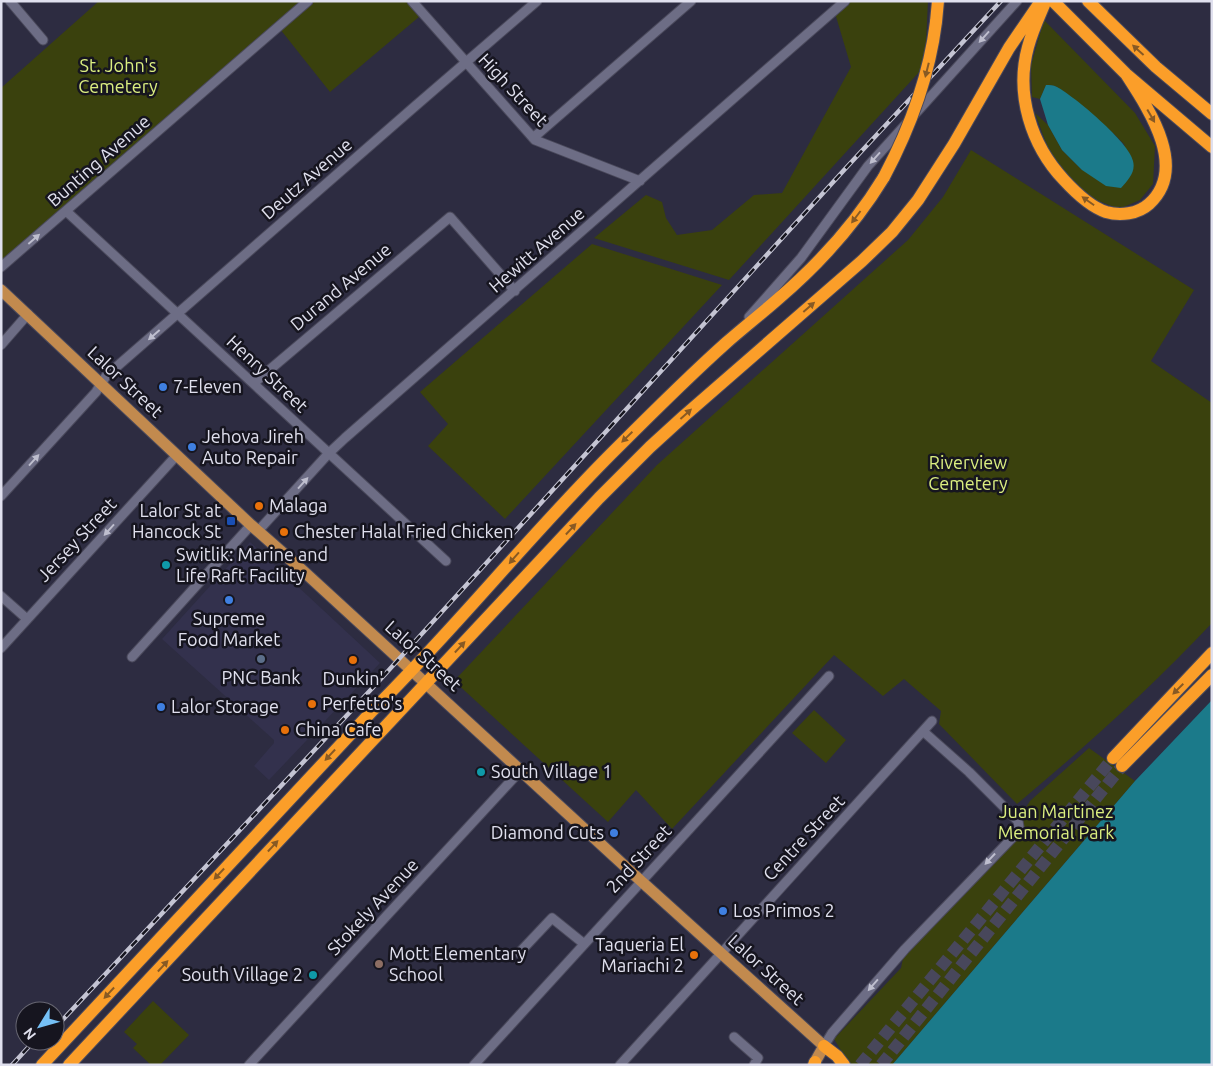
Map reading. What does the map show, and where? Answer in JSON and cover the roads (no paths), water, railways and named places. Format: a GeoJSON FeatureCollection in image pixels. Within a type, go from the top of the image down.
{"type":"FeatureCollection","features":[{"type":"Feature","properties":{"kind":"highway"},"geometry":{"type":"LineString","coordinates":[[42,1065],[372,710],[400,683],[615,449],[726,343],[779,298],[818,261],[854,220],[884,177],[903,141],[918,102],[927,71],[938,1]]}},
{"type":"Feature","properties":{"kind":"highway"},"geometry":{"type":"LineString","coordinates":[[69,1065],[599,498],[650,447],[862,261],[892,232],[933,178],[1009,48],[1041,1]]}},
{"type":"Feature","properties":{"kind":"highway"},"geometry":{"type":"LineString","coordinates":[[1046,1],[1032,35],[1025,60],[1024,88],[1029,120],[1042,151],[1060,176],[1083,198],[1100,210],[1114,214],[1139,210],[1156,198],[1163,183],[1166,167],[1165,152],[1158,127],[1126,74]]}},
{"type":"Feature","properties":{"kind":"highway"},"geometry":{"type":"LineString","coordinates":[[1053,1],[1126,74],[1212,147]]}},
{"type":"Feature","properties":{"kind":"highway"},"geometry":{"type":"LineString","coordinates":[[1090,4],[1187,94],[1212,114]]}},
{"type":"Feature","properties":{"kind":"highway"},"geometry":{"type":"LineString","coordinates":[[1187,94],[1212,122]]}},
{"type":"Feature","properties":{"kind":"highway"},"geometry":{"type":"LineString","coordinates":[[1212,653],[1118,762],[1212,675]]}},
{"type":"Feature","properties":{"kind":"highway"},"geometry":{"type":"LineString","coordinates":[[824,1046],[844,1065]]}},
{"type":"Feature","properties":{"kind":"main road","name":"Lalor Street"},"geometry":{"type":"LineString","coordinates":[[1,290],[255,528],[824,1046]]}},
{"type":"Feature","properties":{"kind":"main road"},"geometry":{"type":"LineString","coordinates":[[814,1064],[824,1046]]}},
{"type":"Feature","properties":{"kind":"street"},"geometry":{"type":"LineString","coordinates":[[10,1],[43,40]]}},
{"type":"Feature","properties":{"kind":"street","name":"Bunting Avenue"},"geometry":{"type":"LineString","coordinates":[[1,267],[308,1]]}},
{"type":"Feature","properties":{"kind":"street","name":"High Street"},"geometry":{"type":"LineString","coordinates":[[412,1],[533,138],[640,181]]}},
{"type":"Feature","properties":{"kind":"street","name":"Deutz Avenue"},"geometry":{"type":"LineString","coordinates":[[1,496],[102,384],[106,376],[537,1]]}},
{"type":"Feature","properties":{"kind":"street"},"geometry":{"type":"LineString","coordinates":[[533,138],[690,1]]}},
{"type":"Feature","properties":{"kind":"street","name":"Hewitt Avenue"},"geometry":{"type":"LineString","coordinates":[[132,657],[329,453],[845,1]]}},
{"type":"Feature","properties":{"kind":"street"},"geometry":{"type":"LineString","coordinates":[[726,343],[791,270],[868,166],[1017,1]]}},
{"type":"Feature","properties":{"kind":"street","name":"Henry Street"},"geometry":{"type":"LineString","coordinates":[[66,211],[446,561]]}},
{"type":"Feature","properties":{"kind":"street","name":"Durand Avenue"},"geometry":{"type":"LineString","coordinates":[[254,383],[450,217],[515,291]]}},
{"type":"Feature","properties":{"kind":"street"},"geometry":{"type":"LineString","coordinates":[[1,345],[28,314]]}},
{"type":"Feature","properties":{"kind":"street","name":"Jersey Street"},"geometry":{"type":"LineString","coordinates":[[1,648],[177,455]]}},
{"type":"Feature","properties":{"kind":"street"},"geometry":{"type":"LineString","coordinates":[[1,596],[27,619]]}},
{"type":"Feature","properties":{"kind":"street","name":"2nd Street"},"geometry":{"type":"LineString","coordinates":[[474,1065],[829,676]]}},
{"type":"Feature","properties":{"kind":"street","name":"Centre Street"},"geometry":{"type":"LineString","coordinates":[[620,1065],[932,721]]}},
{"type":"Feature","properties":{"kind":"street"},"geometry":{"type":"LineString","coordinates":[[824,1046],[832,1033],[906,949],[1014,836],[1019,827],[1018,822],[968,772],[924,732]]}},
{"type":"Feature","properties":{"kind":"street","name":"Stokely Avenue"},"geometry":{"type":"LineString","coordinates":[[249,1065],[520,770]]}},
{"type":"Feature","properties":{"kind":"street"},"geometry":{"type":"LineString","coordinates":[[519,953],[552,918],[583,944]]}},
{"type":"Feature","properties":{"kind":"street"},"geometry":{"type":"LineString","coordinates":[[734,1037],[758,1058],[754,1065]]}},
{"type":"Feature","properties":{"kind":"water"},"geometry":{"type":"Polygon","coordinates":[[[1046,85],[1057,87],[1076,100],[1112,132],[1130,153],[1134,165],[1133,169],[1131,176],[1121,188],[1106,186],[1082,170],[1062,150],[1048,125],[1040,99],[1046,85]]]}},
{"type":"Feature","properties":{"kind":"water"},"geometry":{"type":"Polygon","coordinates":[[[1212,700],[1212,1065],[892,1065],[1135,781],[1212,700]]]}},
{"type":"Feature","properties":{"kind":"tunnel"},"geometry":{"type":"LineString","coordinates":[[860,1065],[1113,758]]}},
{"type":"Feature","properties":{"kind":"tunnel"},"geometry":{"type":"LineString","coordinates":[[881,1065],[1122,766]]}},
{"type":"Feature","properties":{"kind":"railway"},"geometry":{"type":"LineString","coordinates":[[65,1017],[378,682],[845,169],[1001,1]]}},
{"type":"Feature","properties":{"kind":"railway"},"geometry":{"type":"LineString","coordinates":[[12,1065],[25,1051]]}},
{"type":"Feature","properties":{"kind":"place","name":"7-Eleven"},"geometry":{"type":"Point","coordinates":[163,387]}},
{"type":"Feature","properties":{"kind":"place","name":"Jehova Jireh Auto Repair"},"geometry":{"type":"Point","coordinates":[192,447]}},
{"type":"Feature","properties":{"kind":"place","name":"Malaga"},"geometry":{"type":"Point","coordinates":[259,506]}},
{"type":"Feature","properties":{"kind":"place","name":"Lalor St at Hancock St"},"geometry":{"type":"Point","coordinates":[231,521]}},
{"type":"Feature","properties":{"kind":"place","name":"Chester Halal Fried Chicken"},"geometry":{"type":"Point","coordinates":[284,532]}},
{"type":"Feature","properties":{"kind":"place","name":"Switlik: Marine and Life Raft Facility"},"geometry":{"type":"Point","coordinates":[166,565]}},
{"type":"Feature","properties":{"kind":"place","name":"Supreme Food Market"},"geometry":{"type":"Point","coordinates":[229,600]}},
{"type":"Feature","properties":{"kind":"place","name":"PNC Bank"},"geometry":{"type":"Point","coordinates":[261,659]}},
{"type":"Feature","properties":{"kind":"place","name":"Dunkin'"},"geometry":{"type":"Point","coordinates":[353,660]}},
{"type":"Feature","properties":{"kind":"place","name":"Perfetto's"},"geometry":{"type":"Point","coordinates":[312,704]}},
{"type":"Feature","properties":{"kind":"place","name":"Lalor Storage"},"geometry":{"type":"Point","coordinates":[161,707]}},
{"type":"Feature","properties":{"kind":"place","name":"China Cafe"},"geometry":{"type":"Point","coordinates":[285,730]}},
{"type":"Feature","properties":{"kind":"place","name":"South Village 1"},"geometry":{"type":"Point","coordinates":[481,772]}},
{"type":"Feature","properties":{"kind":"place","name":"Diamond Cuts"},"geometry":{"type":"Point","coordinates":[614,833]}},
{"type":"Feature","properties":{"kind":"place","name":"Los Primos 2"},"geometry":{"type":"Point","coordinates":[723,911]}},
{"type":"Feature","properties":{"kind":"place","name":"Taqueria El Mariachi 2"},"geometry":{"type":"Point","coordinates":[694,955]}},
{"type":"Feature","properties":{"kind":"place","name":"Mott Elementary School"},"geometry":{"type":"Point","coordinates":[379,964]}},
{"type":"Feature","properties":{"kind":"place","name":"South Village 2"},"geometry":{"type":"Point","coordinates":[313,975]}},
{"type":"Feature","properties":{"kind":"park label","name":"St. John's Cemetery"},"geometry":{"type":"Point","coordinates":[118,76]}},
{"type":"Feature","properties":{"kind":"park label","name":"Riverview Cemetery"},"geometry":{"type":"Point","coordinates":[968,473]}},
{"type":"Feature","properties":{"kind":"park label","name":"Juan Martinez Memorial Park"},"geometry":{"type":"Point","coordinates":[1056,822]}}]}
